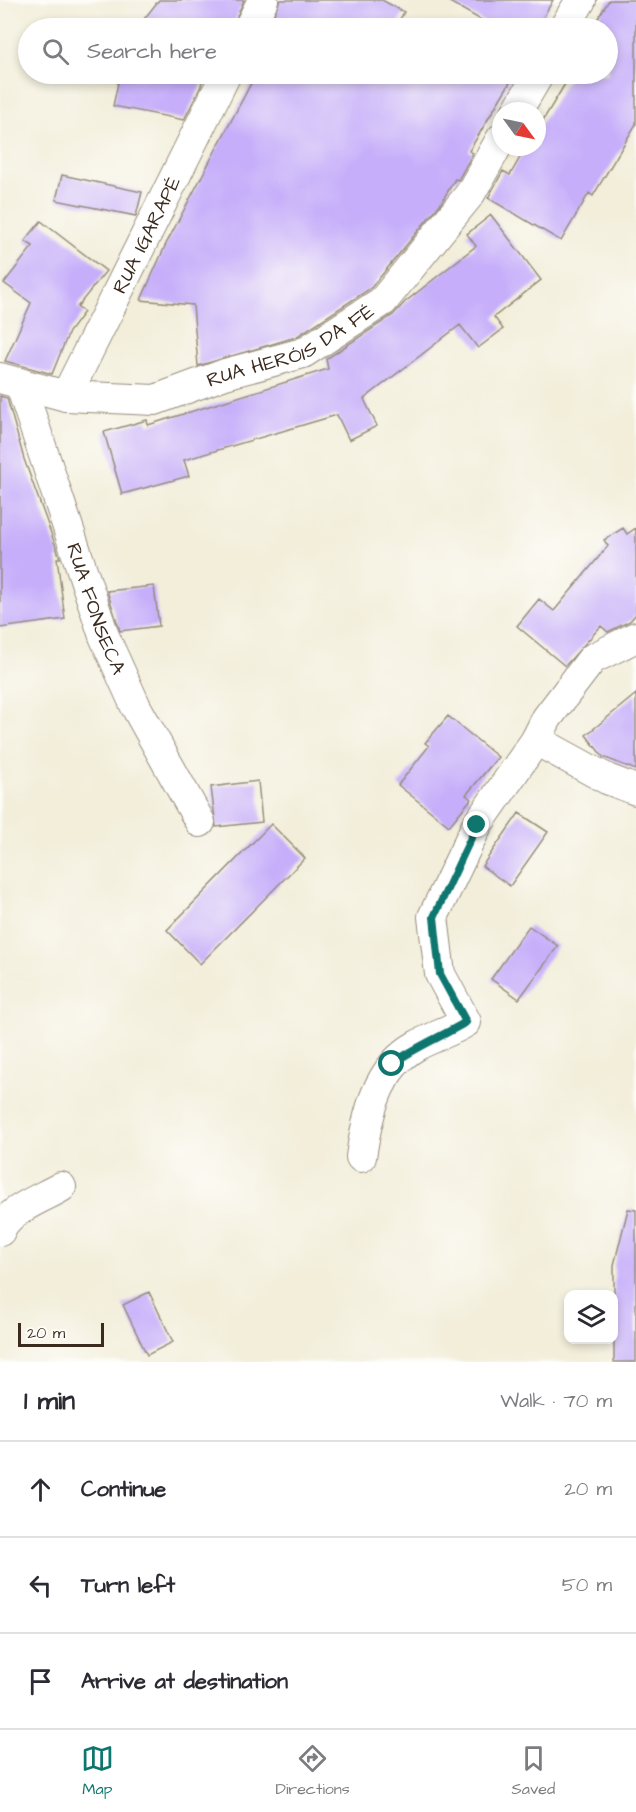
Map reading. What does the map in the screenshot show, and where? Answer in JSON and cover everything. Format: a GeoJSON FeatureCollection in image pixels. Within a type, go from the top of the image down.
{"type":"FeatureCollection","features":[{"type":"Feature","properties":{"kind":"street"},"geometry":{"type":"LineString","coordinates":[[254,18],[263,0]]}},
{"type":"Feature","properties":{"kind":"street"},"geometry":{"type":"LineString","coordinates":[[570,18],[580,0]]}},
{"type":"Feature","properties":{"kind":"street","name":"RUA IGARAPÉ"},"geometry":{"type":"LineString","coordinates":[[66,396],[221,84]]}},
{"type":"Feature","properties":{"kind":"street"},"geometry":{"type":"LineString","coordinates":[[522,102],[532,84]]}},
{"type":"Feature","properties":{"kind":"street","name":"RUA HERÓIS DA FÉ"},"geometry":{"type":"LineString","coordinates":[[10,381],[66,396],[155,400],[225,374],[303,353],[383,301],[470,194],[492,155]]}},
{"type":"Feature","properties":{"kind":"street","name":"RUA FONSECA"},"geometry":{"type":"LineString","coordinates":[[10,381],[104,636],[136,707],[200,822]]}},
{"type":"Feature","properties":{"kind":"street"},"geometry":{"type":"LineString","coordinates":[[361,1157],[367,1117],[392,1064],[416,1046],[442,1036],[466,1022],[440,974],[434,917],[477,825],[536,740],[548,718],[592,659],[636,637]]}},
{"type":"Feature","properties":{"kind":"street"},"geometry":{"type":"LineString","coordinates":[[536,740],[607,779],[636,790]]}},
{"type":"Feature","properties":{"kind":"street"},"geometry":{"type":"LineString","coordinates":[[0,1231],[2,1225],[13,1215],[61,1187]]}},
{"type":"Feature","properties":{"kind":"building"},"geometry":{"type":"Polygon","coordinates":[[[159,0],[244,0],[236,18],[145,18],[159,0]]]}},
{"type":"Feature","properties":{"kind":"building"},"geometry":{"type":"Polygon","coordinates":[[[280,0],[382,0],[404,12],[401,18],[272,18],[280,0]]]}},
{"type":"Feature","properties":{"kind":"building"},"geometry":{"type":"Polygon","coordinates":[[[446,0],[553,0],[543,18],[478,18],[446,0]]]}},
{"type":"Feature","properties":{"kind":"building"},"geometry":{"type":"Polygon","coordinates":[[[609,0],[636,0],[636,124],[593,196],[589,193],[561,241],[488,198],[503,171],[510,175],[521,156],[546,156],[546,115],[565,84],[618,84],[618,18],[598,18],[609,0]]]}},
{"type":"Feature","properties":{"kind":"building"},"geometry":{"type":"Polygon","coordinates":[[[118,84],[201,84],[184,120],[113,106],[118,84]]]}},
{"type":"Feature","properties":{"kind":"building"},"geometry":{"type":"Polygon","coordinates":[[[251,84],[509,84],[498,102],[492,102],[492,113],[469,151],[473,153],[458,180],[455,179],[441,203],[371,288],[296,337],[198,366],[193,305],[141,300],[166,244],[251,84]]]}},
{"type":"Feature","properties":{"kind":"building"},"geometry":{"type":"Polygon","coordinates":[[[62,175],[142,192],[136,216],[56,200],[62,175]]]}},
{"type":"Feature","properties":{"kind":"building"},"geometry":{"type":"Polygon","coordinates":[[[491,215],[541,280],[494,317],[503,329],[478,348],[460,325],[364,399],[377,426],[349,440],[337,415],[184,460],[189,476],[122,494],[104,432],[147,420],[148,425],[328,369],[326,359],[393,315],[405,302],[476,246],[467,234],[491,215]]]}},
{"type":"Feature","properties":{"kind":"building"},"geometry":{"type":"Polygon","coordinates":[[[41,221],[106,271],[77,307],[84,312],[69,332],[52,374],[5,361],[31,303],[4,283],[33,246],[25,241],[41,221]]]}},
{"type":"Feature","properties":{"kind":"building"},"geometry":{"type":"Polygon","coordinates":[[[0,396],[7,398],[24,459],[60,558],[57,558],[65,619],[0,628],[0,396]]]}},
{"type":"Feature","properties":{"kind":"building"},"geometry":{"type":"Polygon","coordinates":[[[623,528],[627,534],[636,528],[636,614],[630,621],[608,632],[601,626],[565,666],[517,626],[539,599],[554,611],[608,546],[604,540],[623,528]]]}},
{"type":"Feature","properties":{"kind":"building"},"geometry":{"type":"Polygon","coordinates":[[[154,586],[159,626],[120,631],[107,591],[154,586]]]}},
{"type":"Feature","properties":{"kind":"building"},"geometry":{"type":"Polygon","coordinates":[[[636,694],[636,770],[603,757],[586,735],[636,694]]]}},
{"type":"Feature","properties":{"kind":"building"},"geometry":{"type":"Polygon","coordinates":[[[448,716],[498,757],[466,795],[471,799],[449,826],[398,785],[429,746],[425,743],[448,716]]]}},
{"type":"Feature","properties":{"kind":"building"},"geometry":{"type":"Polygon","coordinates":[[[258,781],[262,822],[216,827],[211,787],[258,781]]]}},
{"type":"Feature","properties":{"kind":"building"},"geometry":{"type":"Polygon","coordinates":[[[519,813],[548,832],[510,886],[482,866],[519,813]]]}},
{"type":"Feature","properties":{"kind":"building"},"geometry":{"type":"Polygon","coordinates":[[[271,824],[305,858],[200,964],[167,930],[271,824]]]}},
{"type":"Feature","properties":{"kind":"building"},"geometry":{"type":"Polygon","coordinates":[[[529,926],[558,946],[519,999],[491,979],[529,926]]]}},
{"type":"Feature","properties":{"kind":"building"},"geometry":{"type":"Polygon","coordinates":[[[628,1209],[636,1210],[636,1362],[614,1362],[614,1344],[618,1344],[618,1290],[614,1290],[614,1265],[628,1209]]]}},
{"type":"Feature","properties":{"kind":"building"},"geometry":{"type":"Polygon","coordinates":[[[149,1292],[173,1342],[147,1355],[123,1305],[149,1292]]]}},
{"type":"Feature","properties":{"kind":"route"},"geometry":{"type":"LineString","coordinates":[[392,1064],[416,1046],[442,1036],[466,1022],[440,974],[434,917],[477,825]]}}]}
